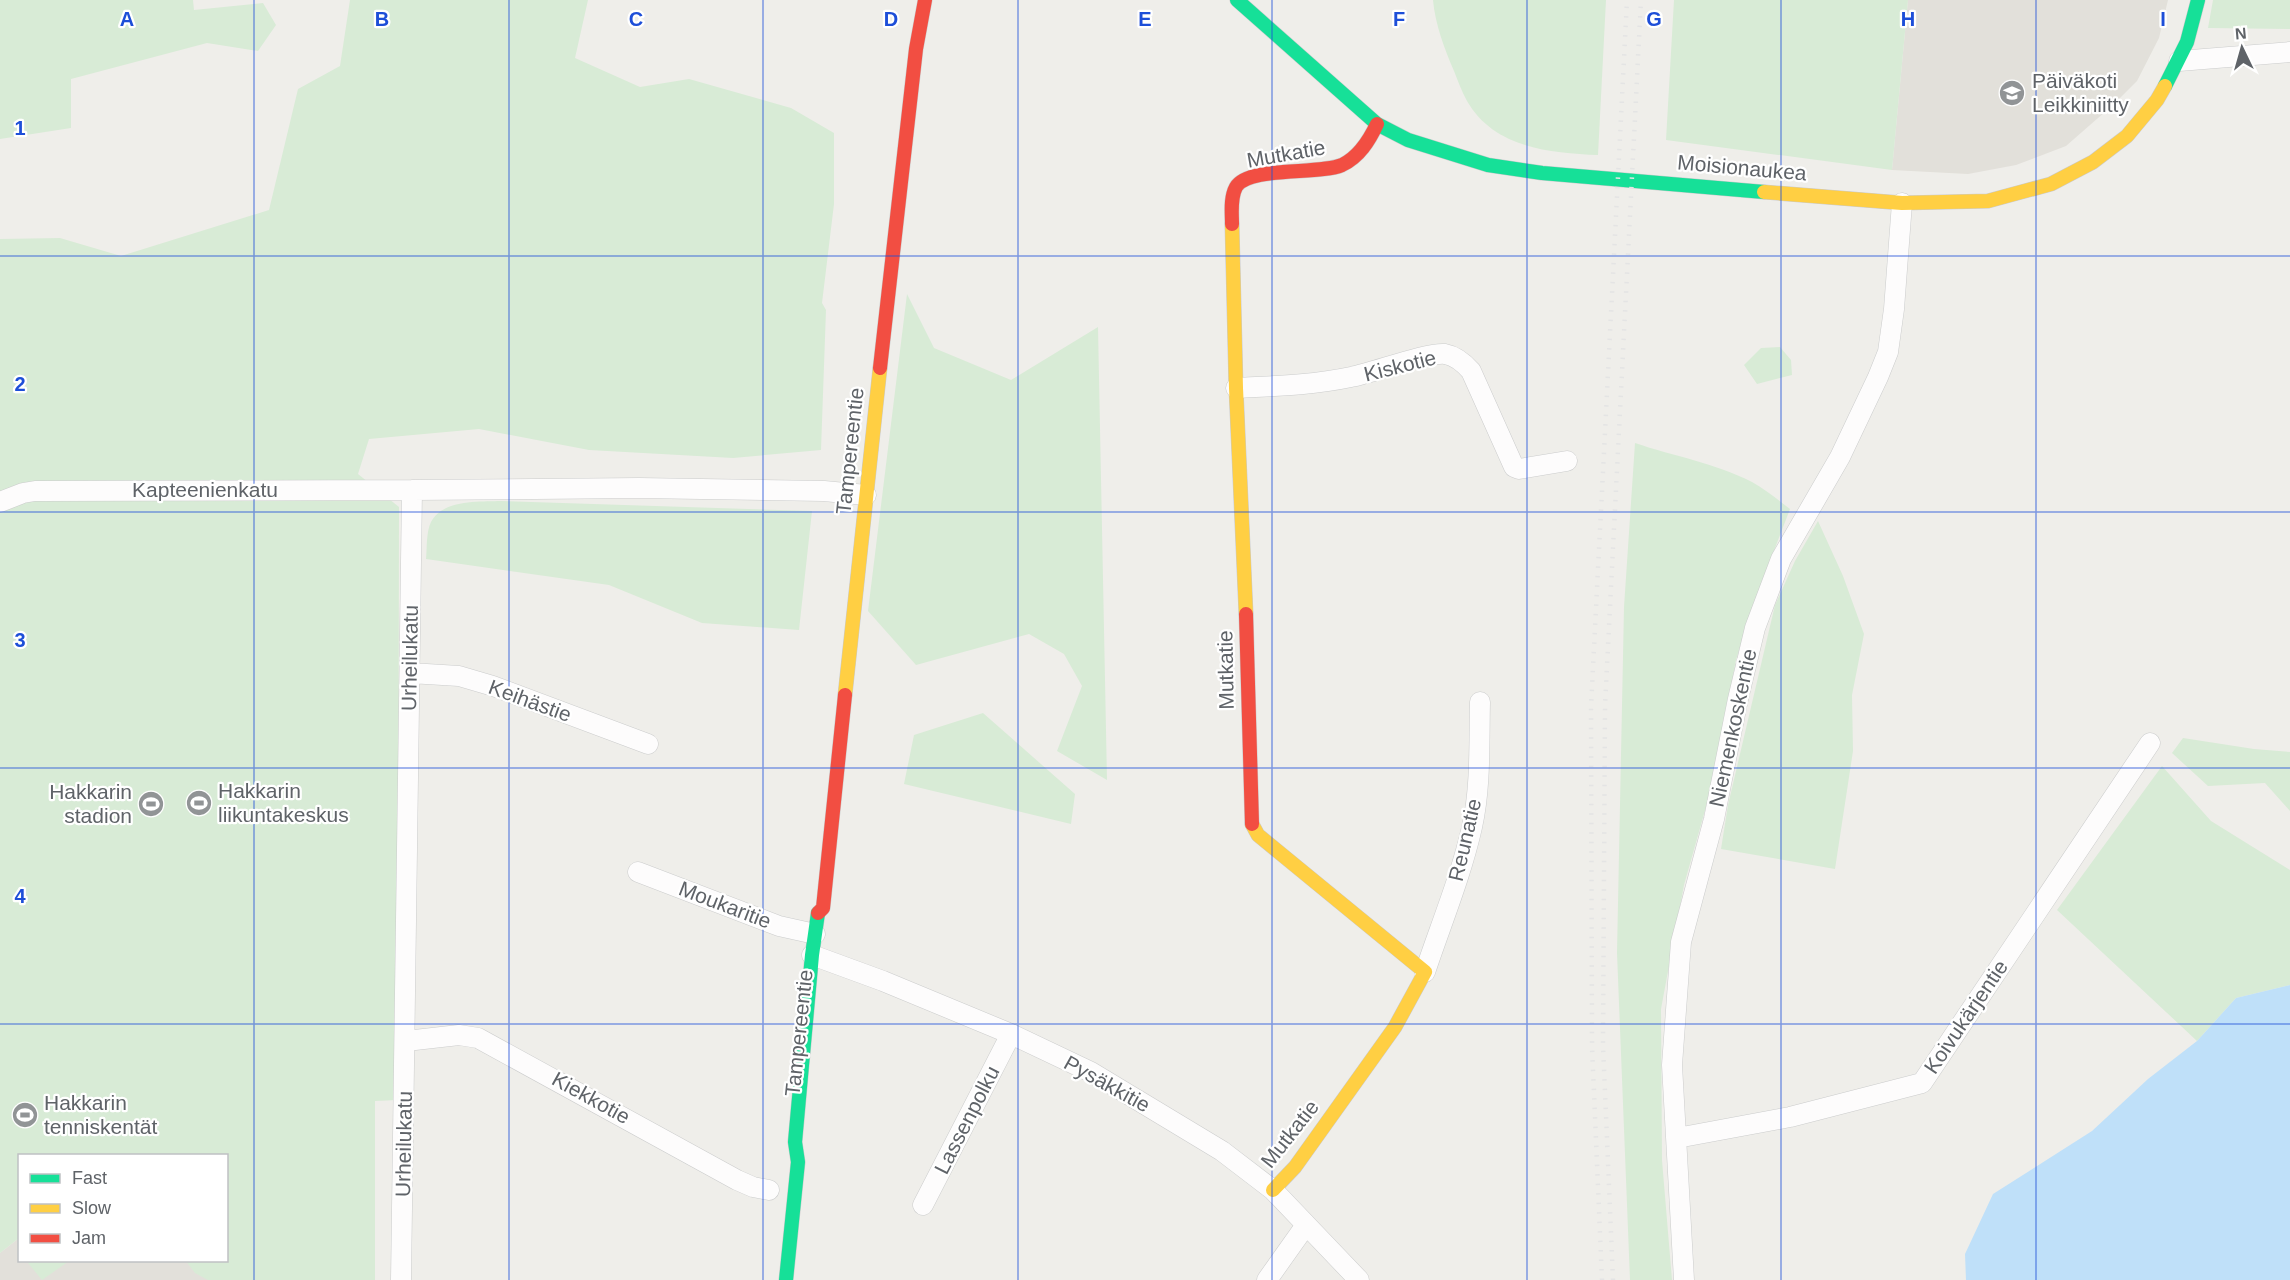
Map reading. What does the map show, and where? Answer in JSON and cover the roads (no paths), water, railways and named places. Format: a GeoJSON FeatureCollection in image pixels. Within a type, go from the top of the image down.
{"type":"FeatureCollection","features":[{"type":"Feature","properties":{"kind":"street","name":"Tampereentie"},"geometry":{"type":"LineString","coordinates":[[822,965],[815,934],[818,913],[823,908],[916,49],[925,0]]}},
{"type":"Feature","properties":{"kind":"street","name":"Moisionaukea"},"geometry":{"type":"LineString","coordinates":[[1237,0],[1377,124],[1408,140],[1439,151],[1488,165],[1542,173],[1902,203],[1988,201],[2051,184],[2092,162],[2127,136],[2157,100],[2187,42],[2198,0]]}},
{"type":"Feature","properties":{"kind":"street"},"geometry":{"type":"LineString","coordinates":[[2179,61],[2290,52]]}},
{"type":"Feature","properties":{"kind":"street","name":"Mutkatie"},"geometry":{"type":"LineString","coordinates":[[1273,1190],[1295,1167],[1395,1027],[1425,972],[1258,835],[1251,822],[1232,201],[1236,187],[1248,177],[1338,166],[1357,156],[1377,124]]}},
{"type":"Feature","properties":{"kind":"street","name":"Niemenkoskentie"},"geometry":{"type":"LineString","coordinates":[[1684,1280],[1672,1065],[1681,942],[1714,819],[1737,699],[1755,628],[1781,559],[1840,457],[1888,352],[1894,309],[1902,203]]}},
{"type":"Feature","properties":{"kind":"street","name":"Kiskotie"},"geometry":{"type":"LineString","coordinates":[[1236,388],[1307,385],[1352,377],[1445,354],[1461,360],[1471,372],[1514,466],[1519,469],[1567,461]]}},
{"type":"Feature","properties":{"kind":"street"},"geometry":{"type":"LineString","coordinates":[[412,490],[639,488],[824,491],[866,495]]}},
{"type":"Feature","properties":{"kind":"street","name":"Kapteenienkatu"},"geometry":{"type":"LineString","coordinates":[[0,502],[34,491],[412,490]]}},
{"type":"Feature","properties":{"kind":"street","name":"Urheilukatu"},"geometry":{"type":"LineString","coordinates":[[402,1280],[412,490]]}},
{"type":"Feature","properties":{"kind":"street","name":"Keihästie"},"geometry":{"type":"LineString","coordinates":[[410,673],[459,676],[493,686],[648,744]]}},
{"type":"Feature","properties":{"kind":"street","name":"Reunatie"},"geometry":{"type":"LineString","coordinates":[[1425,972],[1461,870],[1473,825],[1480,702]]}},
{"type":"Feature","properties":{"kind":"street","name":"Koivukärjentie"},"geometry":{"type":"LineString","coordinates":[[1677,1138],[1790,1117],[1922,1083],[2150,743]]}},
{"type":"Feature","properties":{"kind":"street","name":"Moukaritie"},"geometry":{"type":"LineString","coordinates":[[638,872],[779,926],[815,934]]}},
{"type":"Feature","properties":{"kind":"street","name":"Tampereentie"},"geometry":{"type":"LineString","coordinates":[[786,1280],[798,1162],[795,1142],[822,965],[827,914],[823,908]]}},
{"type":"Feature","properties":{"kind":"street","name":"Pysäkkitie"},"geometry":{"type":"LineString","coordinates":[[822,965],[863,973],[1011,1034],[1091,1072],[1222,1151],[1273,1190],[1359,1280]]}},
{"type":"Feature","properties":{"kind":"street","name":"Lassenpolku"},"geometry":{"type":"LineString","coordinates":[[923,1205],[1011,1034]]}},
{"type":"Feature","properties":{"kind":"street","name":"Kiekkotie"},"geometry":{"type":"LineString","coordinates":[[406,1041],[459,1035],[478,1038],[737,1180],[753,1187],[769,1190]]}},
{"type":"Feature","properties":{"kind":"street","name":"Tampereentie"},"geometry":{"type":"LineString","coordinates":[[798,1162],[808,1143],[811,1121]]}},
{"type":"Feature","properties":{"kind":"street"},"geometry":{"type":"LineString","coordinates":[[1267,1280],[1306,1225]]}},
{"type":"Feature","properties":{"kind":"water"},"geometry":{"type":"Polygon","coordinates":[[[2290,985],[2290,1280],[1966,1280],[1965,1254],[1993,1194],[2092,1131],[2148,1079],[2197,1041],[2236,998],[2290,985]]]}},
{"type":"Feature","properties":{"kind":"railway"},"geometry":{"type":"LineString","coordinates":[[1602,1280],[1592,1046],[1591,707],[1627,0]]}},
{"type":"Feature","properties":{"kind":"railway"},"geometry":{"type":"LineString","coordinates":[[1613,1280],[1603,1045],[1605,705],[1641,0]]}},
{"type":"Feature","properties":{"kind":"place","name":"Päiväkoti Leikkiniitty"},"geometry":{"type":"Point","coordinates":[2012,93]}},
{"type":"Feature","properties":{"kind":"place","name":"Hakkarin liikuntakeskus"},"geometry":{"type":"Point","coordinates":[199,803]}},
{"type":"Feature","properties":{"kind":"place","name":"Hakkarin stadion"},"geometry":{"type":"Point","coordinates":[151,804]}},
{"type":"Feature","properties":{"kind":"place","name":"Hakkarin tenniskentät"},"geometry":{"type":"Point","coordinates":[25,1115]}}]}
